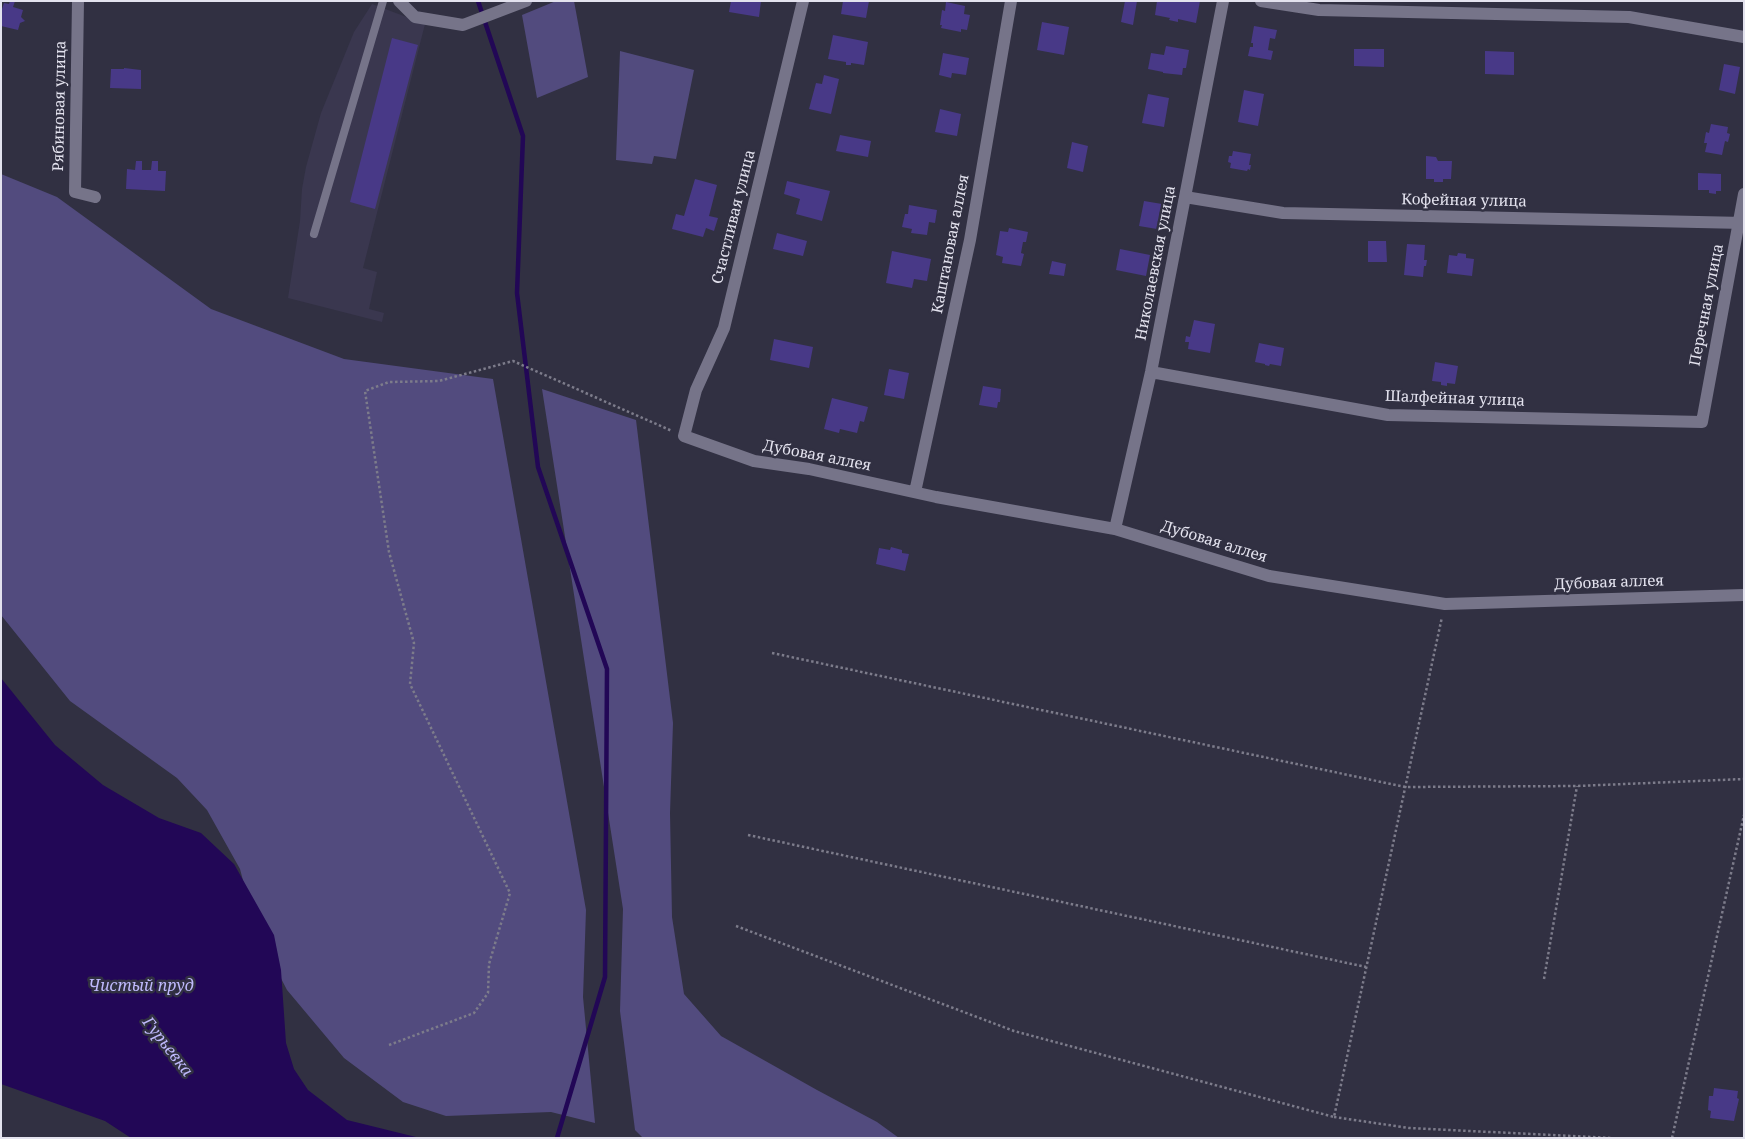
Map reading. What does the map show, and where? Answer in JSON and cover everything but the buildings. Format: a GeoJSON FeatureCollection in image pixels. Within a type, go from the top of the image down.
{"type":"FeatureCollection","features":[{"type":"Feature","properties":{"kind":"street","name":"Рябиновая улица"},"geometry":{"type":"LineString","coordinates":[[78,1],[75,192],[95,197]]}},
{"type":"Feature","properties":{"kind":"street"},"geometry":{"type":"LineString","coordinates":[[399,1],[415,17],[463,25],[526,1]]}},
{"type":"Feature","properties":{"kind":"street","name":"Счастливая улица"},"geometry":{"type":"LineString","coordinates":[[684,436],[696,390],[724,328],[803,1]]}},
{"type":"Feature","properties":{"kind":"street","name":"Каштановая аллея"},"geometry":{"type":"LineString","coordinates":[[915,492],[970,240],[1011,1]]}},
{"type":"Feature","properties":{"kind":"street","name":"Николаевская улица"},"geometry":{"type":"LineString","coordinates":[[1115,529],[1151,372],[1223,1]]}},
{"type":"Feature","properties":{"kind":"street"},"geometry":{"type":"LineString","coordinates":[[1261,1],[1319,10],[1629,17],[1744,36]]}},
{"type":"Feature","properties":{"kind":"street","name":"Перечная улица"},"geometry":{"type":"LineString","coordinates":[[1702,422],[1741,223],[1744,194]]}},
{"type":"Feature","properties":{"kind":"street","name":"Кофейная улица"},"geometry":{"type":"LineString","coordinates":[[1185,197],[1283,213],[1741,223]]}},
{"type":"Feature","properties":{"kind":"street","name":"Шалфейная улица"},"geometry":{"type":"LineString","coordinates":[[1151,372],[1388,414],[1702,422]]}},
{"type":"Feature","properties":{"kind":"street","name":"Дубовая аллея"},"geometry":{"type":"LineString","coordinates":[[684,436],[754,461],[808,469],[915,492],[1115,529],[1269,576],[1445,604],[1744,595]]}},
{"type":"Feature","properties":{"kind":"lane"},"geometry":{"type":"LineString","coordinates":[[314,234],[383,1]]}},
{"type":"Feature","properties":{"kind":"path"},"geometry":{"type":"LineString","coordinates":[[389,1045],[474,1013],[488,993],[489,964],[510,893],[410,684],[414,643],[389,552],[365,391],[388,382],[439,381],[513,361],[684,436]]}},
{"type":"Feature","properties":{"kind":"path"},"geometry":{"type":"LineString","coordinates":[[1334,1117],[1445,604]]}},
{"type":"Feature","properties":{"kind":"path"},"geometry":{"type":"LineString","coordinates":[[772,653],[1405,787],[1577,786],[1744,779]]}},
{"type":"Feature","properties":{"kind":"path"},"geometry":{"type":"LineString","coordinates":[[1544,979],[1577,786]]}},
{"type":"Feature","properties":{"kind":"path"},"geometry":{"type":"LineString","coordinates":[[1672,1138],[1744,816]]}},
{"type":"Feature","properties":{"kind":"path"},"geometry":{"type":"LineString","coordinates":[[748,835],[1366,967]]}},
{"type":"Feature","properties":{"kind":"path"},"geometry":{"type":"LineString","coordinates":[[736,926],[1014,1031],[1334,1117],[1408,1128],[1612,1138]]}},
{"type":"Feature","properties":{"kind":"shaded area"},"geometry":{"type":"Polygon","coordinates":[[[556,1],[574,1],[588,77],[537,98],[522,15],[556,1]]]}},
{"type":"Feature","properties":{"kind":"shaded area"},"geometry":{"type":"Polygon","coordinates":[[[372,4],[425,24],[363,268],[377,272],[369,309],[384,313],[382,322],[288,298],[300,221],[302,189],[321,113],[354,32],[372,4]]]}},
{"type":"Feature","properties":{"kind":"shaded area"},"geometry":{"type":"Polygon","coordinates":[[[620,51],[694,70],[676,159],[654,156],[652,164],[616,160],[620,51]]]}},
{"type":"Feature","properties":{"kind":"shaded area"},"geometry":{"type":"Polygon","coordinates":[[[1,174],[57,197],[211,309],[344,359],[493,379],[586,910],[583,997],[595,1123],[551,1112],[446,1116],[403,1102],[344,1058],[287,990],[256,930],[240,869],[207,810],[177,778],[70,701],[1,615],[1,174]]]}},
{"type":"Feature","properties":{"kind":"shaded area"},"geometry":{"type":"Polygon","coordinates":[[[542,389],[636,420],[673,723],[670,813],[672,917],[684,994],[721,1036],[877,1122],[899,1138],[643,1138],[635,1130],[620,1011],[623,909],[542,389]]]}},
{"type":"Feature","properties":{"kind":"water","name":"Чистый пруд"},"geometry":{"type":"Polygon","coordinates":[[[1,678],[55,745],[103,785],[159,818],[201,833],[234,864],[274,935],[281,970],[286,1043],[294,1069],[308,1090],[347,1120],[420,1138],[131,1138],[105,1121],[1,1084],[1,678]]]}},
{"type":"Feature","properties":{"kind":"waterway"},"geometry":{"type":"LineString","coordinates":[[478,1],[523,136],[517,293],[538,467],[607,669],[605,977],[557,1138]]}},
{"type":"Feature","properties":{"kind":"water label","name":"Гурьевка"},"geometry":{"type":"Point","coordinates":[167,1047]}}]}
